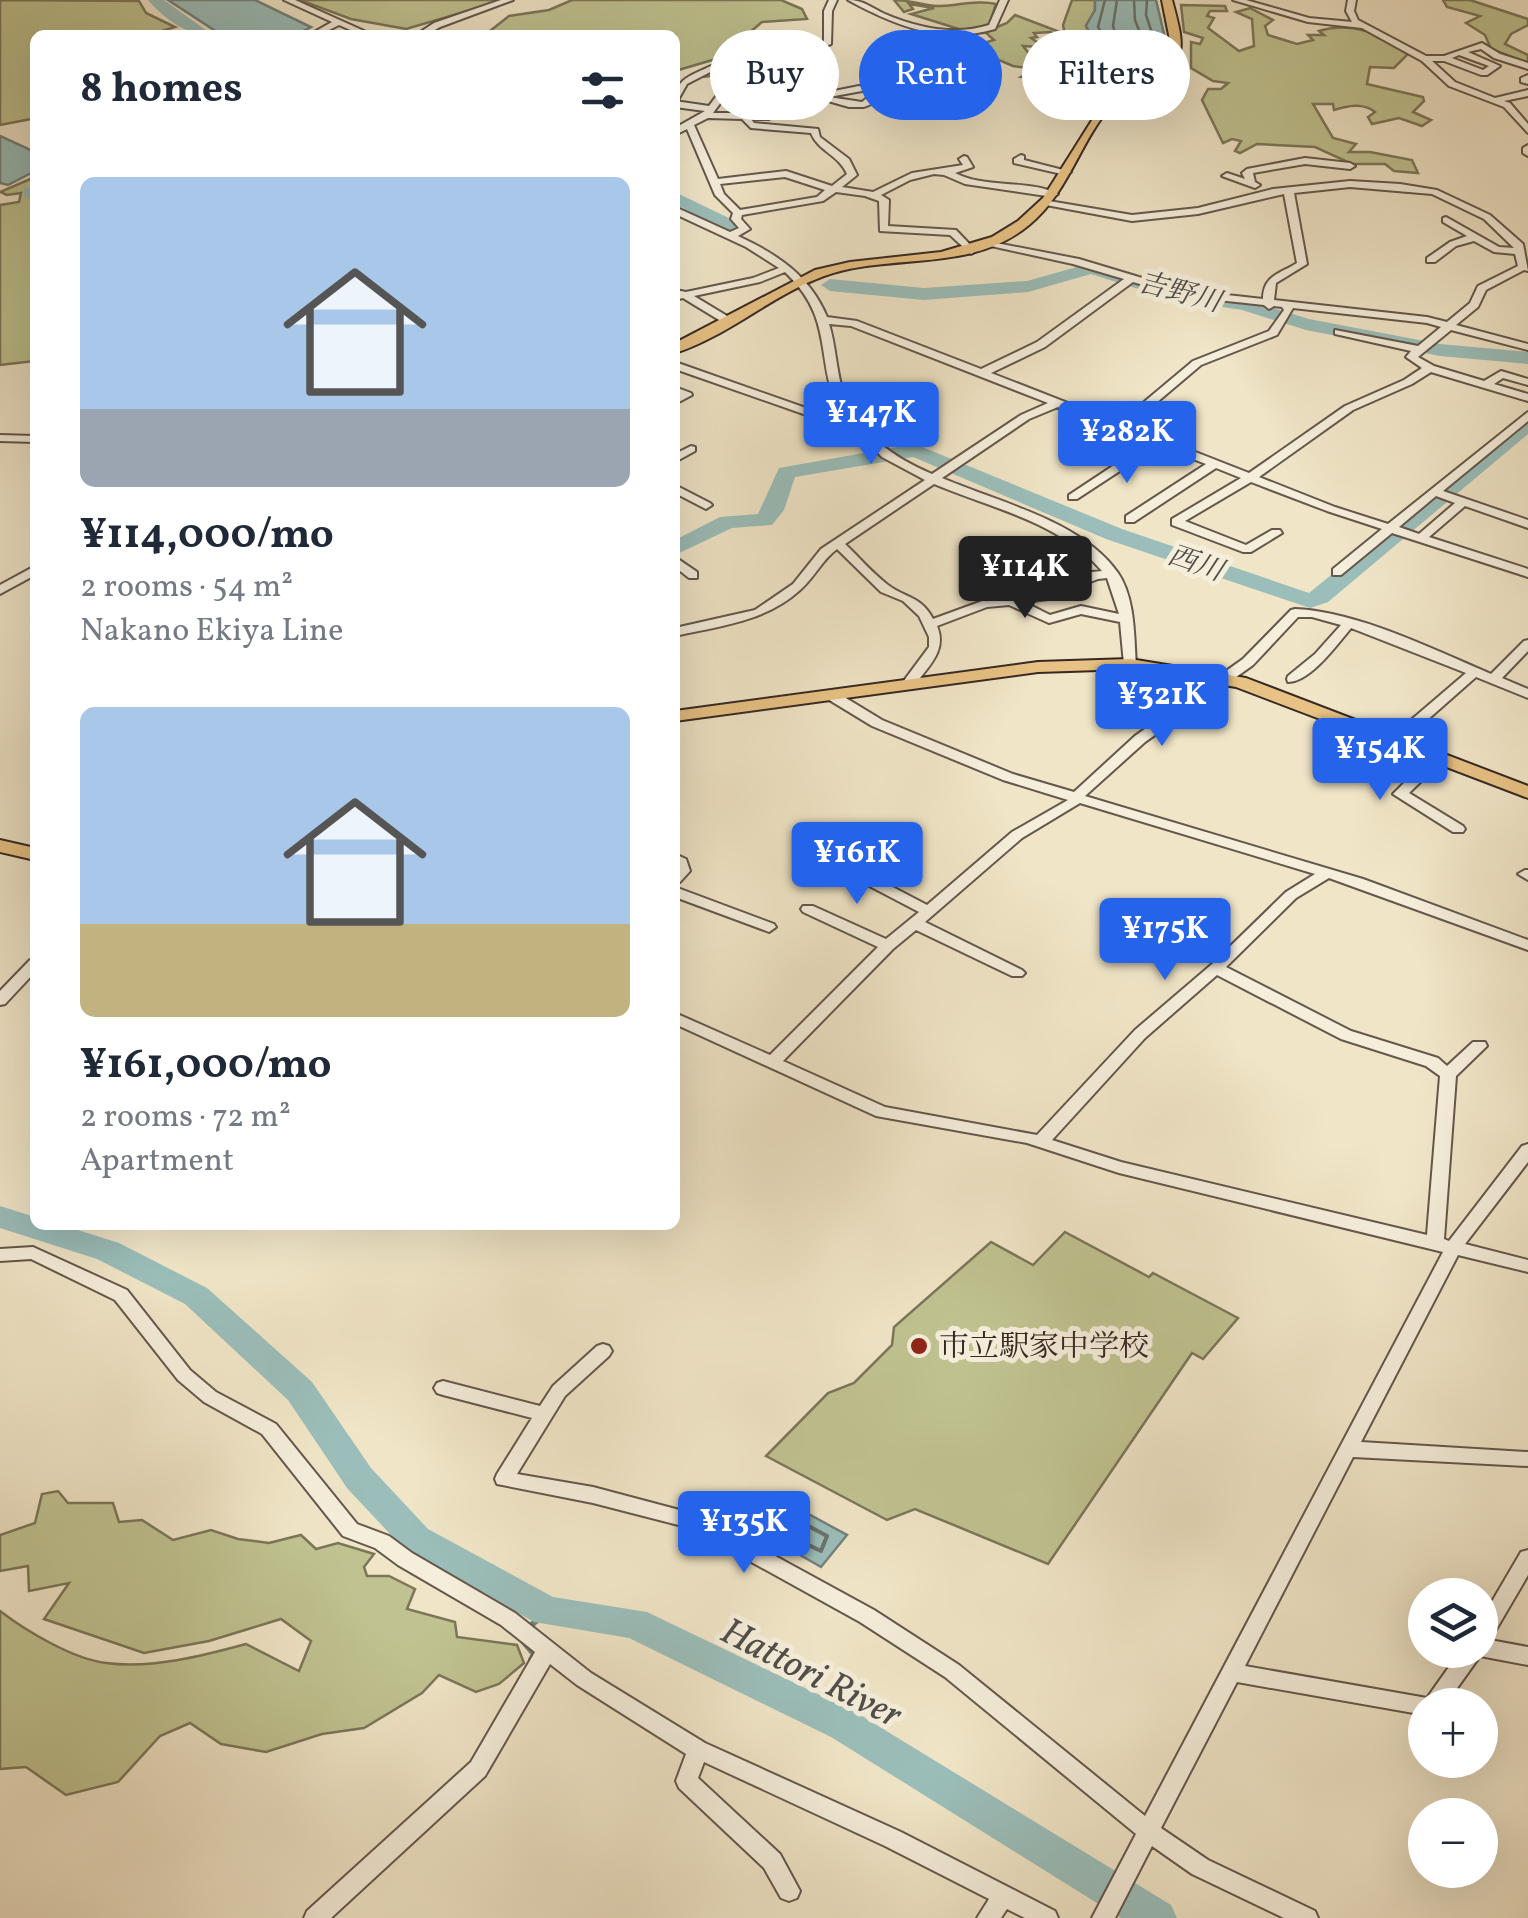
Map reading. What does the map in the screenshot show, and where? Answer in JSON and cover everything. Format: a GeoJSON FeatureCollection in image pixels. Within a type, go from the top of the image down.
{"type":"FeatureCollection","features":[{"type":"Feature","properties":{"kind":"main road"},"geometry":{"type":"LineString","coordinates":[[680,346],[804,280],[844,266],[971,250],[994,244],[1026,224],[1049,198],[1104,106],[1120,93],[1171,69],[1178,58],[1167,0]]}},
{"type":"Feature","properties":{"kind":"main road"},"geometry":{"type":"LineString","coordinates":[[680,714],[1038,668],[1130,664],[1224,678],[1528,792]]}},
{"type":"Feature","properties":{"kind":"main road"},"geometry":{"type":"LineString","coordinates":[[0,846],[30,853]]}},
{"type":"Feature","properties":{"kind":"street"},"geometry":{"type":"LineString","coordinates":[[288,0],[355,30]]}},
{"type":"Feature","properties":{"kind":"street"},"geometry":{"type":"LineString","coordinates":[[433,30],[508,0]]}},
{"type":"Feature","properties":{"kind":"street"},"geometry":{"type":"LineString","coordinates":[[680,130],[709,112],[724,92],[778,68],[798,53],[828,42],[828,11],[833,0]]}},
{"type":"Feature","properties":{"kind":"street"},"geometry":{"type":"LineString","coordinates":[[852,0],[876,13],[927,30],[954,32],[992,27],[1004,0]]}},
{"type":"Feature","properties":{"kind":"street"},"geometry":{"type":"LineString","coordinates":[[1238,0],[1308,20],[1362,26],[1425,58],[1452,84],[1507,105],[1528,130]]}},
{"type":"Feature","properties":{"kind":"street"},"geometry":{"type":"LineString","coordinates":[[1352,0],[1350,12],[1362,26]]}},
{"type":"Feature","properties":{"kind":"street"},"geometry":{"type":"LineString","coordinates":[[323,30],[336,23]]}},
{"type":"Feature","properties":{"kind":"street"},"geometry":{"type":"LineString","coordinates":[[1445,58],[1482,46],[1497,56],[1528,66]]}},
{"type":"Feature","properties":{"kind":"street"},"geometry":{"type":"LineString","coordinates":[[1425,58],[1445,58],[1484,73],[1496,66],[1459,52]]}},
{"type":"Feature","properties":{"kind":"street"},"geometry":{"type":"LineString","coordinates":[[680,90],[684,82],[710,70]]}},
{"type":"Feature","properties":{"kind":"street"},"geometry":{"type":"LineString","coordinates":[[839,93],[859,89]]}},
{"type":"Feature","properties":{"kind":"street"},"geometry":{"type":"LineString","coordinates":[[1496,100],[1528,93]]}},
{"type":"Feature","properties":{"kind":"street"},"geometry":{"type":"LineString","coordinates":[[680,103],[709,112]]}},
{"type":"Feature","properties":{"kind":"street"},"geometry":{"type":"LineString","coordinates":[[738,213],[820,199],[852,174],[846,162],[816,138],[815,131],[750,125],[747,120]]}},
{"type":"Feature","properties":{"kind":"street"},"geometry":{"type":"LineString","coordinates":[[690,126],[720,196],[738,213]]}},
{"type":"Feature","properties":{"kind":"street"},"geometry":{"type":"LineString","coordinates":[[1021,158],[1017,162],[1066,172]]}},
{"type":"Feature","properties":{"kind":"street"},"geometry":{"type":"LineString","coordinates":[[875,195],[902,180],[968,167],[964,159]]}},
{"type":"Feature","properties":{"kind":"street"},"geometry":{"type":"LineString","coordinates":[[1247,183],[1251,181],[1246,173],[1250,171],[1305,160],[1350,166]]}},
{"type":"Feature","properties":{"kind":"street"},"geometry":{"type":"LineString","coordinates":[[947,172],[962,180],[995,182],[1132,218],[1198,211],[1273,192]]}},
{"type":"Feature","properties":{"kind":"street"},"geometry":{"type":"LineString","coordinates":[[717,182],[786,174],[834,191],[875,195],[884,200],[883,230],[953,232],[971,250]]}},
{"type":"Feature","properties":{"kind":"street"},"geometry":{"type":"LineString","coordinates":[[1226,176],[1273,192],[1350,184],[1434,192],[1488,217],[1518,244],[1526,268],[1482,288],[1474,305],[1411,357],[1430,368],[1528,398]]}},
{"type":"Feature","properties":{"kind":"street"},"geometry":{"type":"LineString","coordinates":[[1269,306],[1266,289],[1270,282],[1302,264],[1290,193]]}},
{"type":"Feature","properties":{"kind":"street"},"geometry":{"type":"LineString","coordinates":[[680,212],[730,236],[804,280],[826,320],[837,390],[848,416],[889,456],[1052,528],[1090,550],[1112,574],[1121,592],[1130,664]]}},
{"type":"Feature","properties":{"kind":"street"},"geometry":{"type":"LineString","coordinates":[[730,236],[744,229],[736,218],[738,213]]}},
{"type":"Feature","properties":{"kind":"street"},"geometry":{"type":"LineString","coordinates":[[1446,220],[1497,250],[1520,250]]}},
{"type":"Feature","properties":{"kind":"street"},"geometry":{"type":"LineString","coordinates":[[1430,260],[1453,244],[1475,237]]}},
{"type":"Feature","properties":{"kind":"street"},"geometry":{"type":"LineString","coordinates":[[994,244],[1181,293],[1269,306],[1285,314],[1452,324],[1528,347]]}},
{"type":"Feature","properties":{"kind":"street"},"geometry":{"type":"LineString","coordinates":[[680,294],[756,280],[788,268]]}},
{"type":"Feature","properties":{"kind":"street"},"geometry":{"type":"LineString","coordinates":[[981,373],[1004,365],[1084,316],[1129,280]]}},
{"type":"Feature","properties":{"kind":"street"},"geometry":{"type":"LineString","coordinates":[[680,295],[728,320]]}},
{"type":"Feature","properties":{"kind":"street"},"geometry":{"type":"LineString","coordinates":[[1121,426],[1197,363],[1262,340],[1285,314]]}},
{"type":"Feature","properties":{"kind":"street"},"geometry":{"type":"LineString","coordinates":[[826,320],[853,323],[1248,478],[1528,573]]}},
{"type":"Feature","properties":{"kind":"street"},"geometry":{"type":"LineString","coordinates":[[1339,332],[1423,347]]}},
{"type":"Feature","properties":{"kind":"street"},"geometry":{"type":"LineString","coordinates":[[680,367],[819,416],[848,416]]}},
{"type":"Feature","properties":{"kind":"street"},"geometry":{"type":"LineString","coordinates":[[1276,532],[1247,549],[1176,522],[1349,408],[1430,368]]}},
{"type":"Feature","properties":{"kind":"street"},"geometry":{"type":"LineString","coordinates":[[1486,385],[1501,374],[1528,382]]}},
{"type":"Feature","properties":{"kind":"street"},"geometry":{"type":"LineString","coordinates":[[680,631],[759,613],[797,587],[825,552],[1025,417],[1057,402]]}},
{"type":"Feature","properties":{"kind":"street"},"geometry":{"type":"LineString","coordinates":[[1337,572],[1528,415]]}},
{"type":"Feature","properties":{"kind":"street"},"geometry":{"type":"LineString","coordinates":[[0,438],[30,440]]}},
{"type":"Feature","properties":{"kind":"street"},"geometry":{"type":"LineString","coordinates":[[1073,497],[1158,441]]}},
{"type":"Feature","properties":{"kind":"street"},"geometry":{"type":"LineString","coordinates":[[680,456],[691,449]]}},
{"type":"Feature","properties":{"kind":"street"},"geometry":{"type":"LineString","coordinates":[[1130,519],[1214,464]]}},
{"type":"Feature","properties":{"kind":"street"},"geometry":{"type":"LineString","coordinates":[[680,491],[706,504]]}},
{"type":"Feature","properties":{"kind":"street"},"geometry":{"type":"LineString","coordinates":[[1436,492],[1528,524]]}},
{"type":"Feature","properties":{"kind":"street"},"geometry":{"type":"LineString","coordinates":[[1422,538],[1458,500]]}},
{"type":"Feature","properties":{"kind":"street"},"geometry":{"type":"LineString","coordinates":[[840,545],[885,589],[920,608],[929,624],[935,647],[907,686]]}},
{"type":"Feature","properties":{"kind":"street"},"geometry":{"type":"LineString","coordinates":[[680,565],[693,574]]}},
{"type":"Feature","properties":{"kind":"street"},"geometry":{"type":"LineString","coordinates":[[0,590],[30,573]]}},
{"type":"Feature","properties":{"kind":"street"},"geometry":{"type":"LineString","coordinates":[[929,624],[985,604],[1044,596],[1096,575],[1112,574]]}},
{"type":"Feature","properties":{"kind":"street"},"geometry":{"type":"LineString","coordinates":[[1011,600],[1049,619],[1081,610],[1125,619]]}},
{"type":"Feature","properties":{"kind":"street"},"geometry":{"type":"LineString","coordinates":[[772,1062],[888,946],[1016,835],[1076,798],[1140,739],[1248,662],[1295,613],[1317,614],[1348,624],[1528,694]]}},
{"type":"Feature","properties":{"kind":"street"},"geometry":{"type":"LineString","coordinates":[[1294,679],[1320,657],[1348,624]]}},
{"type":"Feature","properties":{"kind":"street"},"geometry":{"type":"LineString","coordinates":[[1492,680],[1528,644]]}},
{"type":"Feature","properties":{"kind":"street"},"geometry":{"type":"LineString","coordinates":[[1395,741],[1474,672]]}},
{"type":"Feature","properties":{"kind":"street"},"geometry":{"type":"LineString","coordinates":[[831,695],[877,723],[954,756],[1076,798],[1327,873],[1528,945]]}},
{"type":"Feature","properties":{"kind":"street"},"geometry":{"type":"LineString","coordinates":[[1438,757],[1400,794],[1458,828]]}},
{"type":"Feature","properties":{"kind":"street"},"geometry":{"type":"LineString","coordinates":[[1040,1142],[1140,1034],[1291,895],[1327,873]]}},
{"type":"Feature","properties":{"kind":"street"},"geometry":{"type":"LineString","coordinates":[[861,876],[930,912]]}},
{"type":"Feature","properties":{"kind":"street"},"geometry":{"type":"LineString","coordinates":[[680,894],[769,927]]}},
{"type":"Feature","properties":{"kind":"street"},"geometry":{"type":"LineString","coordinates":[[808,909],[888,946]]}},
{"type":"Feature","properties":{"kind":"street"},"geometry":{"type":"LineString","coordinates":[[916,924],[1017,973]]}},
{"type":"Feature","properties":{"kind":"street"},"geometry":{"type":"LineString","coordinates":[[3,994],[30,968]]}},
{"type":"Feature","properties":{"kind":"street"},"geometry":{"type":"LineString","coordinates":[[1216,968],[1346,1036],[1432,1062],[1448,1074]]}},
{"type":"Feature","properties":{"kind":"street"},"geometry":{"type":"LineString","coordinates":[[680,1020],[882,1112],[1040,1142],[1119,1167],[1528,1266]]}},
{"type":"Feature","properties":{"kind":"street"},"geometry":{"type":"LineString","coordinates":[[1444,1246],[1448,1074],[1479,1046]]}},
{"type":"Feature","properties":{"kind":"street"},"geometry":{"type":"LineString","coordinates":[[1104,1916],[1348,1449],[1444,1246],[1528,1150]]}},
{"type":"Feature","properties":{"kind":"street"},"geometry":{"type":"LineString","coordinates":[[0,1255],[33,1253],[121,1295],[184,1375],[210,1398],[269,1429],[350,1530],[382,1542],[405,1560],[508,1618],[546,1652],[698,1750],[893,1839],[1047,1918]]}},
{"type":"Feature","properties":{"kind":"street"},"geometry":{"type":"LineString","coordinates":[[602,1351],[558,1391],[504,1480],[592,1495],[696,1522],[867,1616],[952,1671],[1146,1830],[1200,1867],[1307,1918]]}},
{"type":"Feature","properties":{"kind":"street"},"geometry":{"type":"LineString","coordinates":[[442,1388],[544,1414]]}},
{"type":"Feature","properties":{"kind":"street"},"geometry":{"type":"LineString","coordinates":[[1348,1449],[1528,1459]]}},
{"type":"Feature","properties":{"kind":"street"},"geometry":{"type":"LineString","coordinates":[[1498,1610],[1528,1558]]}},
{"type":"Feature","properties":{"kind":"street"},"geometry":{"type":"LineString","coordinates":[[1498,1649],[1528,1656]]}},
{"type":"Feature","properties":{"kind":"street"},"geometry":{"type":"LineString","coordinates":[[315,1918],[478,1769],[546,1652]]}},
{"type":"Feature","properties":{"kind":"street"},"geometry":{"type":"LineString","coordinates":[[1445,1688],[1460,1668]]}},
{"type":"Feature","properties":{"kind":"street"},"geometry":{"type":"LineString","coordinates":[[1230,1672],[1408,1703]]}},
{"type":"Feature","properties":{"kind":"street"},"geometry":{"type":"LineString","coordinates":[[698,1750],[686,1780],[772,1861],[789,1891]]}},
{"type":"Feature","properties":{"kind":"street"},"geometry":{"type":"LineString","coordinates":[[988,1918],[1003,1897]]}},
{"type":"Feature","properties":{"kind":"green space"},"geometry":{"type":"Polygon","coordinates":[[[0,0],[139,1],[146,13],[175,27],[30,30],[30,119],[0,125],[0,0]]]}},
{"type":"Feature","properties":{"kind":"green space"},"geometry":{"type":"Polygon","coordinates":[[[300,0],[505,0],[406,29],[351,19],[300,0]]]}},
{"type":"Feature","properties":{"kind":"green space"},"geometry":{"type":"Polygon","coordinates":[[[572,0],[781,0],[802,9],[807,19],[762,22],[752,30],[710,30],[710,61],[680,70],[680,30],[491,30],[509,16],[549,10],[572,0]]]}},
{"type":"Feature","properties":{"kind":"green space"},"geometry":{"type":"Polygon","coordinates":[[[894,0],[937,6],[996,4],[989,26],[970,30],[911,14],[934,8],[909,4],[913,9],[904,12],[894,0]]]}},
{"type":"Feature","properties":{"kind":"green space"},"geometry":{"type":"Polygon","coordinates":[[[1072,0],[1095,0],[1095,10],[1086,26],[1088,30],[1064,30],[1072,0]]]}},
{"type":"Feature","properties":{"kind":"green space"},"geometry":{"type":"Polygon","coordinates":[[[1443,0],[1470,0],[1528,19],[1528,25],[1511,34],[1505,44],[1528,55],[1528,63],[1491,49],[1485,35],[1466,23],[1480,16],[1447,7],[1443,0]]]}},
{"type":"Feature","properties":{"kind":"green space"},"geometry":{"type":"Polygon","coordinates":[[[1181,5],[1225,6],[1227,11],[1210,11],[1207,16],[1214,18],[1208,28],[1239,51],[1254,46],[1252,19],[1236,12],[1250,8],[1273,20],[1265,26],[1268,35],[1297,44],[1313,40],[1308,35],[1324,35],[1319,31],[1343,28],[1377,35],[1410,52],[1394,68],[1370,67],[1367,84],[1423,97],[1424,101],[1413,112],[1431,120],[1422,126],[1399,118],[1372,124],[1368,117],[1375,112],[1365,107],[1334,110],[1333,104],[1313,104],[1333,138],[1356,144],[1349,152],[1412,160],[1418,173],[1394,171],[1385,164],[1352,164],[1315,147],[1257,144],[1240,153],[1235,151],[1241,141],[1223,143],[1202,100],[1208,89],[1221,89],[1228,83],[1213,81],[1191,68],[1191,42],[1200,44],[1203,38],[1184,30],[1181,5]]]}},
{"type":"Feature","properties":{"kind":"green space"},"geometry":{"type":"Polygon","coordinates":[[[1015,15],[1054,30],[1022,30],[1022,67],[1002,61],[1002,30],[990,30],[1015,15]]]}},
{"type":"Feature","properties":{"kind":"green space"},"geometry":{"type":"Polygon","coordinates":[[[30,179],[30,362],[0,365],[0,205],[19,202],[21,193],[0,192],[30,179]]]}},
{"type":"Feature","properties":{"kind":"green space"},"geometry":{"type":"Polygon","coordinates":[[[1065,1232],[1238,1318],[1203,1359],[1192,1353],[1048,1564],[915,1509],[887,1520],[766,1456],[828,1393],[854,1383],[892,1345],[894,1327],[991,1242],[1033,1265],[1065,1232]]]}},
{"type":"Feature","properties":{"kind":"green space"},"geometry":{"type":"Polygon","coordinates":[[[58,1491],[68,1503],[113,1503],[119,1522],[142,1520],[173,1540],[211,1530],[269,1543],[301,1535],[316,1549],[338,1543],[374,1554],[364,1567],[367,1576],[389,1576],[415,1589],[407,1609],[455,1622],[457,1637],[517,1645],[524,1663],[499,1684],[476,1692],[439,1675],[422,1693],[364,1728],[322,1734],[266,1752],[221,1744],[190,1723],[160,1736],[118,1782],[66,1795],[26,1767],[0,1769],[0,1611],[50,1643],[106,1663],[159,1663],[246,1644],[299,1671],[311,1641],[281,1619],[209,1641],[144,1653],[44,1619],[69,1583],[29,1591],[28,1566],[0,1571],[0,1535],[35,1523],[42,1494],[58,1491]]]}},
{"type":"Feature","properties":{"kind":"water"},"geometry":{"type":"Polygon","coordinates":[[[168,0],[255,0],[311,27],[305,30],[214,30],[168,0]]]}},
{"type":"Feature","properties":{"kind":"water"},"geometry":{"type":"Polygon","coordinates":[[[1095,0],[1156,0],[1163,30],[1088,30],[1086,26],[1095,10],[1095,0]]]}},
{"type":"Feature","properties":{"kind":"water"},"geometry":{"type":"Polygon","coordinates":[[[0,136],[30,150],[30,174],[8,185],[0,183],[0,136]]]}},
{"type":"Feature","properties":{"kind":"water"},"geometry":{"type":"Polygon","coordinates":[[[783,1500],[847,1535],[821,1567],[758,1531],[783,1500]]]}},
{"type":"Feature","properties":{"kind":"waterway","name":"吉野川"},"geometry":{"type":"LineString","coordinates":[[155,0],[195,30]]}},
{"type":"Feature","properties":{"kind":"waterway","name":"吉野川"},"geometry":{"type":"LineString","coordinates":[[680,200],[735,228]]}},
{"type":"Feature","properties":{"kind":"waterway","name":"吉野川"},"geometry":{"type":"LineString","coordinates":[[830,285],[924,294],[1028,286],[1091,268],[1177,295],[1244,305],[1306,324],[1440,350],[1528,358]]}},
{"type":"Feature","properties":{"kind":"waterway","name":"西川"},"geometry":{"type":"LineString","coordinates":[[680,546],[728,522],[764,520],[773,510],[786,472],[915,450],[1114,534],[1310,601],[1320,597],[1528,424]]}},
{"type":"Feature","properties":{"kind":"waterway","name":"Hattori River"},"geometry":{"type":"LineString","coordinates":[[0,1217],[30,1226]]}},
{"type":"Feature","properties":{"kind":"waterway","name":"Hattori River"},"geometry":{"type":"LineString","coordinates":[[41,1230],[108,1251],[196,1296],[300,1391],[359,1478],[416,1539],[547,1611],[634,1623],[844,1725],[1157,1918]]}},
{"type":"Feature","properties":{"kind":"waterway"},"geometry":{"type":"LineString","coordinates":[[527,1629],[547,1611]]}},
{"type":"Feature","properties":{"kind":"waterway"},"geometry":{"type":"LineString","coordinates":[[523,1641],[534,1654],[531,1660]]}},
{"type":"Feature","properties":{"kind":"place","name":"市立駅家中学校"},"geometry":{"type":"Point","coordinates":[919,1346]}}]}
